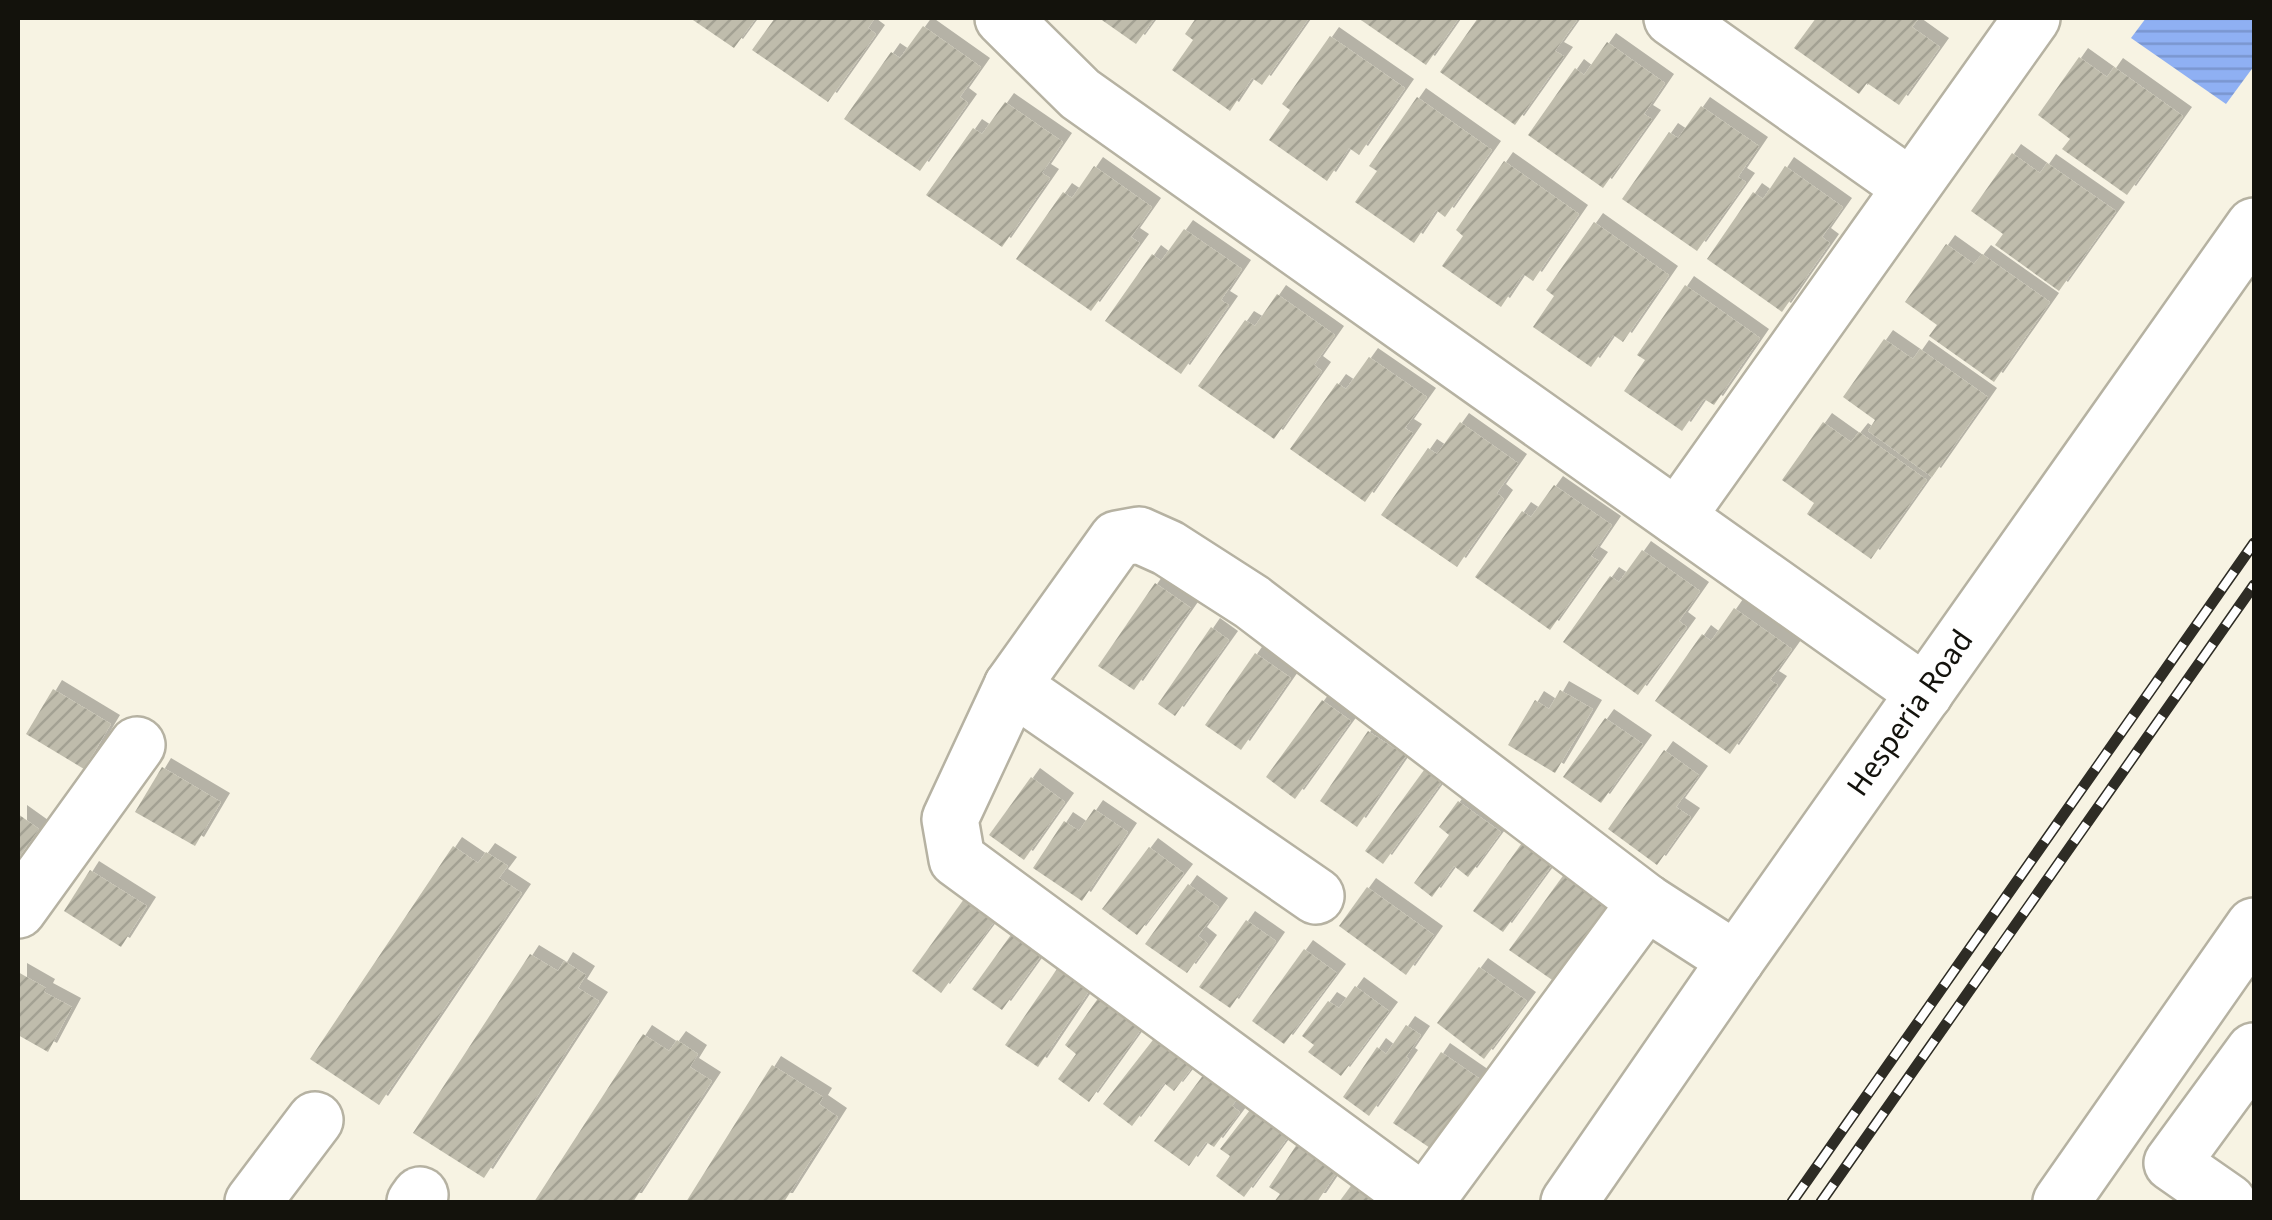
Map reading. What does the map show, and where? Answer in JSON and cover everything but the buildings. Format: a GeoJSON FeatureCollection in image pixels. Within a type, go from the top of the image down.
{"type":"FeatureCollection","features":[{"type":"Feature","properties":{"kind":"street"},"geometry":{"type":"LineString","coordinates":[[1003,18],[1080,94],[1924,692]]}},
{"type":"Feature","properties":{"kind":"street"},"geometry":{"type":"LineString","coordinates":[[1672,18],[1911,187]]}},
{"type":"Feature","properties":{"kind":"street"},"geometry":{"type":"LineString","coordinates":[[1677,516],[2032,18]]}},
{"type":"Feature","properties":{"kind":"street","name":"Hesperia Road"},"geometry":{"type":"LineString","coordinates":[[1569,1202],[2254,226]]}},
{"type":"Feature","properties":{"kind":"street"},"geometry":{"type":"LineString","coordinates":[[1646,902],[1424,1202],[957,858],[950,819],[1012,686],[1117,539],[1139,534],[1252,602],[1646,902],[1736,960]]}},
{"type":"Feature","properties":{"kind":"street"},"geometry":{"type":"LineString","coordinates":[[1012,686],[1316,896]]}},
{"type":"Feature","properties":{"kind":"street"},"geometry":{"type":"LineString","coordinates":[[18,910],[137,745]]}},
{"type":"Feature","properties":{"kind":"street"},"geometry":{"type":"LineString","coordinates":[[2061,1202],[2254,926]]}},
{"type":"Feature","properties":{"kind":"street"},"geometry":{"type":"LineString","coordinates":[[2228,1202],[2172,1163],[2254,1051]]}},
{"type":"Feature","properties":{"kind":"street"},"geometry":{"type":"LineString","coordinates":[[253,1202],[315,1120]]}},
{"type":"Feature","properties":{"kind":"water"},"geometry":{"type":"Polygon","coordinates":[[[2146,18],[2254,18],[2254,66],[2226,104],[2131,38],[2146,18]]]}},
{"type":"Feature","properties":{"kind":"railway"},"geometry":{"type":"LineString","coordinates":[[1792,1202],[2254,543]]}},
{"type":"Feature","properties":{"kind":"railway"},"geometry":{"type":"LineString","coordinates":[[1821,1202],[2254,585]]}}]}
